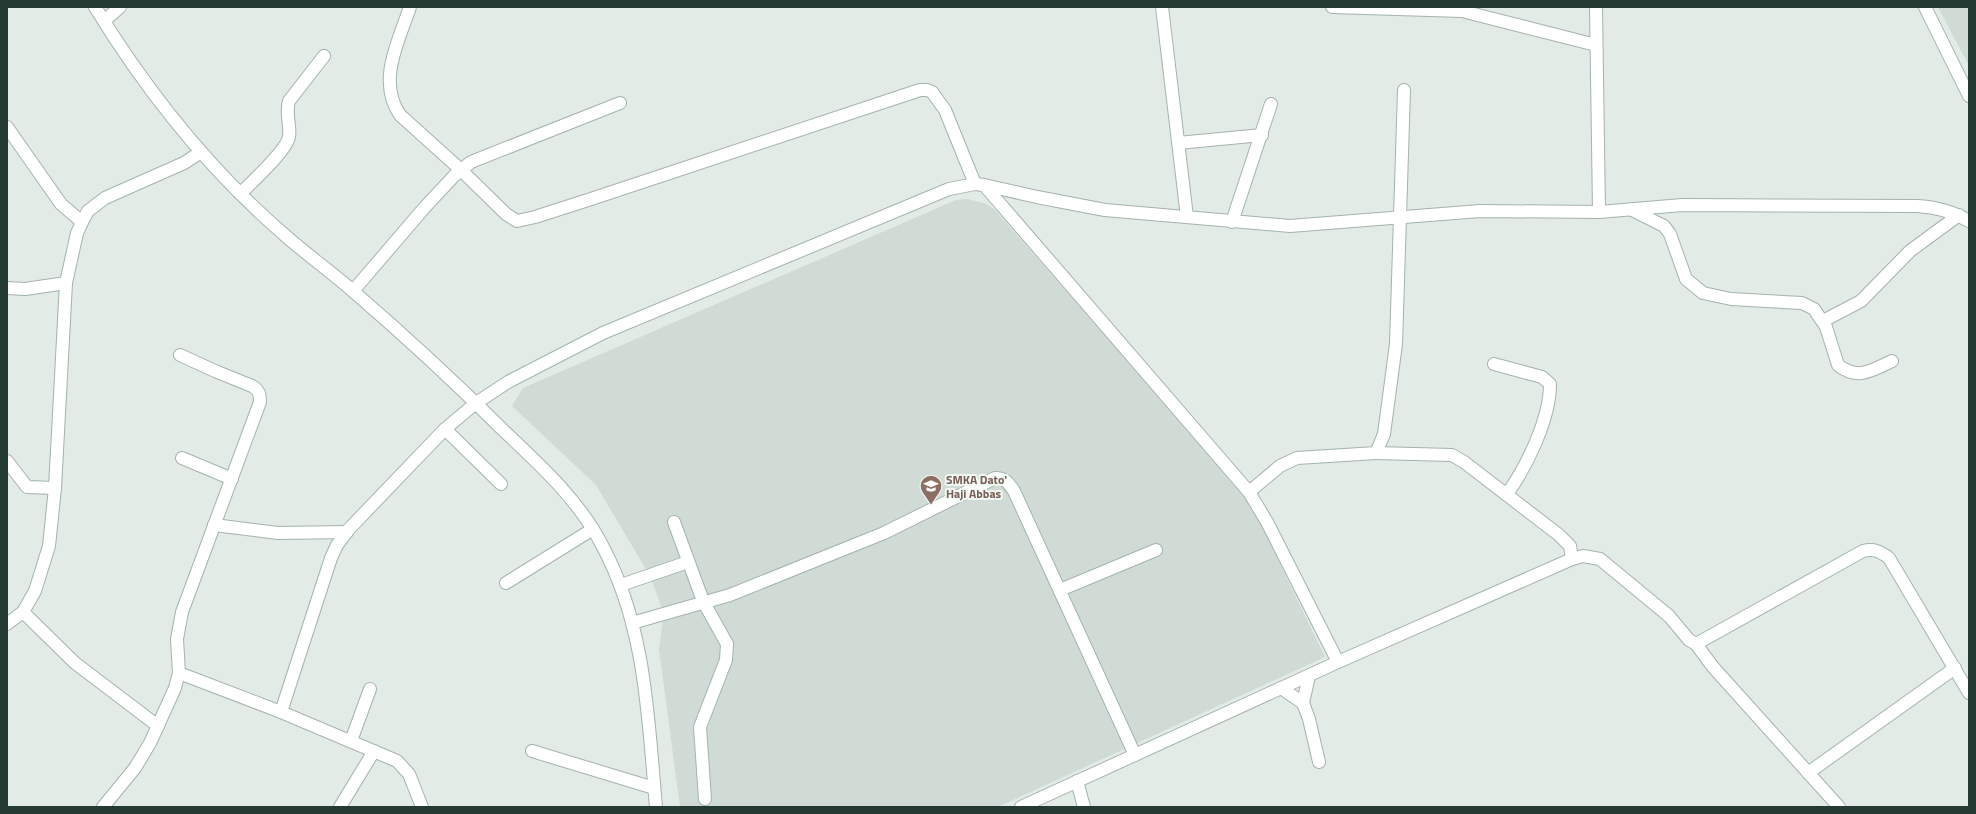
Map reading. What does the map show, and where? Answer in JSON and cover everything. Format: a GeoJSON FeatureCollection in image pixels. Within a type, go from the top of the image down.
{"type":"FeatureCollection","features":[{"type":"Feature","properties":{"kind":"street"},"geometry":{"type":"LineString","coordinates":[[95,7],[162,106],[201,152],[279,230],[353,291],[476,403],[569,495],[593,529],[603,546],[621,585],[644,673],[656,807]]}},
{"type":"Feature","properties":{"kind":"street"},"geometry":{"type":"LineString","coordinates":[[104,21],[120,7]]}},
{"type":"Feature","properties":{"kind":"street"},"geometry":{"type":"LineString","coordinates":[[410,7],[390,67],[390,96],[400,115],[461,170],[506,214],[517,221],[668,174],[788,132],[920,90],[927,90],[936,96],[945,110],[980,184],[1249,492],[1267,522],[1338,662]]}},
{"type":"Feature","properties":{"kind":"street"},"geometry":{"type":"LineString","coordinates":[[1162,7],[1187,217]]}},
{"type":"Feature","properties":{"kind":"street"},"geometry":{"type":"LineString","coordinates":[[1332,7],[1474,10],[1596,45]]}},
{"type":"Feature","properties":{"kind":"street"},"geometry":{"type":"LineString","coordinates":[[1596,7],[1599,212]]}},
{"type":"Feature","properties":{"kind":"street"},"geometry":{"type":"LineString","coordinates":[[1925,7],[1969,96]]}},
{"type":"Feature","properties":{"kind":"street"},"geometry":{"type":"LineString","coordinates":[[241,193],[287,143],[289,129],[287,110],[290,101],[324,56]]}},
{"type":"Feature","properties":{"kind":"street"},"geometry":{"type":"LineString","coordinates":[[1376,452],[1384,434],[1396,344],[1404,90]]}},
{"type":"Feature","properties":{"kind":"street"},"geometry":{"type":"LineString","coordinates":[[353,291],[425,207],[461,170],[480,157],[620,103]]}},
{"type":"Feature","properties":{"kind":"street"},"geometry":{"type":"LineString","coordinates":[[1232,222],[1271,104]]}},
{"type":"Feature","properties":{"kind":"street"},"geometry":{"type":"LineString","coordinates":[[7,127],[61,204],[82,222]]}},
{"type":"Feature","properties":{"kind":"street"},"geometry":{"type":"LineString","coordinates":[[1178,142],[1262,135]]}},
{"type":"Feature","properties":{"kind":"street"},"geometry":{"type":"LineString","coordinates":[[7,624],[23,612],[35,591],[49,546],[54,488],[66,283],[77,233],[88,211],[105,198],[184,163],[201,152]]}},
{"type":"Feature","properties":{"kind":"street"},"geometry":{"type":"LineString","coordinates":[[281,712],[331,558],[337,545],[347,532],[445,429],[476,403],[508,382],[604,333],[949,189],[980,184],[1037,197],[1106,210],[1232,222],[1305,226],[1480,211],[1599,212],[1682,205],[1917,206],[1943,209],[1964,218]]}},
{"type":"Feature","properties":{"kind":"street"},"geometry":{"type":"LineString","coordinates":[[1632,210],[1664,226],[1670,234],[1686,279],[1704,293],[1731,299],[1802,304],[1814,309],[1823,321],[1838,365],[1845,370],[1860,374],[1892,361]]}},
{"type":"Feature","properties":{"kind":"street"},"geometry":{"type":"LineString","coordinates":[[1823,321],[1861,301],[1910,251],[1964,218]]}},
{"type":"Feature","properties":{"kind":"street"},"geometry":{"type":"LineString","coordinates":[[7,288],[25,290],[66,283]]}},
{"type":"Feature","properties":{"kind":"street"},"geometry":{"type":"LineString","coordinates":[[103,807],[135,768],[158,726],[175,688],[179,673],[177,640],[182,612],[252,428],[260,402],[260,394],[257,389],[252,386],[180,355]]}},
{"type":"Feature","properties":{"kind":"street"},"geometry":{"type":"LineString","coordinates":[[1494,364],[1542,377],[1550,384],[1548,405],[1533,452],[1519,477],[1507,494]]}},
{"type":"Feature","properties":{"kind":"street"},"geometry":{"type":"LineString","coordinates":[[445,429],[501,484]]}},
{"type":"Feature","properties":{"kind":"street"},"geometry":{"type":"LineString","coordinates":[[1249,492],[1280,466],[1297,458],[1376,452],[1452,455],[1507,494],[1568,543],[1572,550],[1572,559]]}},
{"type":"Feature","properties":{"kind":"street"},"geometry":{"type":"LineString","coordinates":[[182,458],[232,479]]}},
{"type":"Feature","properties":{"kind":"street"},"geometry":{"type":"LineString","coordinates":[[7,462],[27,487],[54,488]]}},
{"type":"Feature","properties":{"kind":"street"},"geometry":{"type":"LineString","coordinates":[[632,623],[704,601],[730,595],[884,533],[995,478],[1002,478],[1007,481],[1014,491],[1135,755]]}},
{"type":"Feature","properties":{"kind":"street"},"geometry":{"type":"LineString","coordinates":[[674,522],[704,601],[728,644],[726,660],[700,727],[705,800]]}},
{"type":"Feature","properties":{"kind":"street"},"geometry":{"type":"LineString","coordinates":[[214,525],[278,533],[347,532]]}},
{"type":"Feature","properties":{"kind":"street"},"geometry":{"type":"LineString","coordinates":[[506,583],[593,529]]}},
{"type":"Feature","properties":{"kind":"street"},"geometry":{"type":"LineString","coordinates":[[1696,644],[1863,551],[1870,549],[1882,553],[1889,558],[1969,693]]}},
{"type":"Feature","properties":{"kind":"street"},"geometry":{"type":"LineString","coordinates":[[1060,590],[1156,550]]}},
{"type":"Feature","properties":{"kind":"street"},"geometry":{"type":"LineString","coordinates":[[1021,807],[1338,662],[1572,559],[1583,556],[1600,559],[1669,616],[1689,640],[1696,644],[1713,667],[1839,807]]}},
{"type":"Feature","properties":{"kind":"street"},"geometry":{"type":"LineString","coordinates":[[621,585],[688,562]]}},
{"type":"Feature","properties":{"kind":"street"},"geometry":{"type":"LineString","coordinates":[[23,612],[75,663],[158,726]]}},
{"type":"Feature","properties":{"kind":"street"},"geometry":{"type":"LineString","coordinates":[[1808,773],[1955,668]]}},
{"type":"Feature","properties":{"kind":"street"},"geometry":{"type":"LineString","coordinates":[[179,673],[281,712],[351,741],[403,765],[409,774],[422,807]]}},
{"type":"Feature","properties":{"kind":"street"},"geometry":{"type":"LineString","coordinates":[[1309,676],[1303,703],[1309,719],[1319,762]]}},
{"type":"Feature","properties":{"kind":"street"},"geometry":{"type":"LineString","coordinates":[[1281,688],[1303,703]]}},
{"type":"Feature","properties":{"kind":"street"},"geometry":{"type":"LineString","coordinates":[[351,741],[370,690]]}},
{"type":"Feature","properties":{"kind":"street"},"geometry":{"type":"LineString","coordinates":[[340,807],[374,751]]}},
{"type":"Feature","properties":{"kind":"street"},"geometry":{"type":"LineString","coordinates":[[532,751],[654,788]]}},
{"type":"Feature","properties":{"kind":"street"},"geometry":{"type":"LineString","coordinates":[[1077,781],[1084,807]]}},
{"type":"Feature","properties":{"kind":"shaded area"},"geometry":{"type":"Polygon","coordinates":[[[1938,7],[1969,7],[1969,66],[1938,7]]]}},
{"type":"Feature","properties":{"kind":"shaded area","name":"SMKA Dato' Haji Abbas"},"geometry":{"type":"Polygon","coordinates":[[[968,199],[986,204],[994,209],[1252,503],[1325,657],[998,807],[680,807],[659,649],[664,613],[650,576],[596,485],[512,406],[523,388],[956,200],[968,199]]]}},
{"type":"Feature","properties":{"kind":"place","name":"SMKA Dato' Haji Abbas"},"geometry":{"type":"Point","coordinates":[931,506]}}]}
